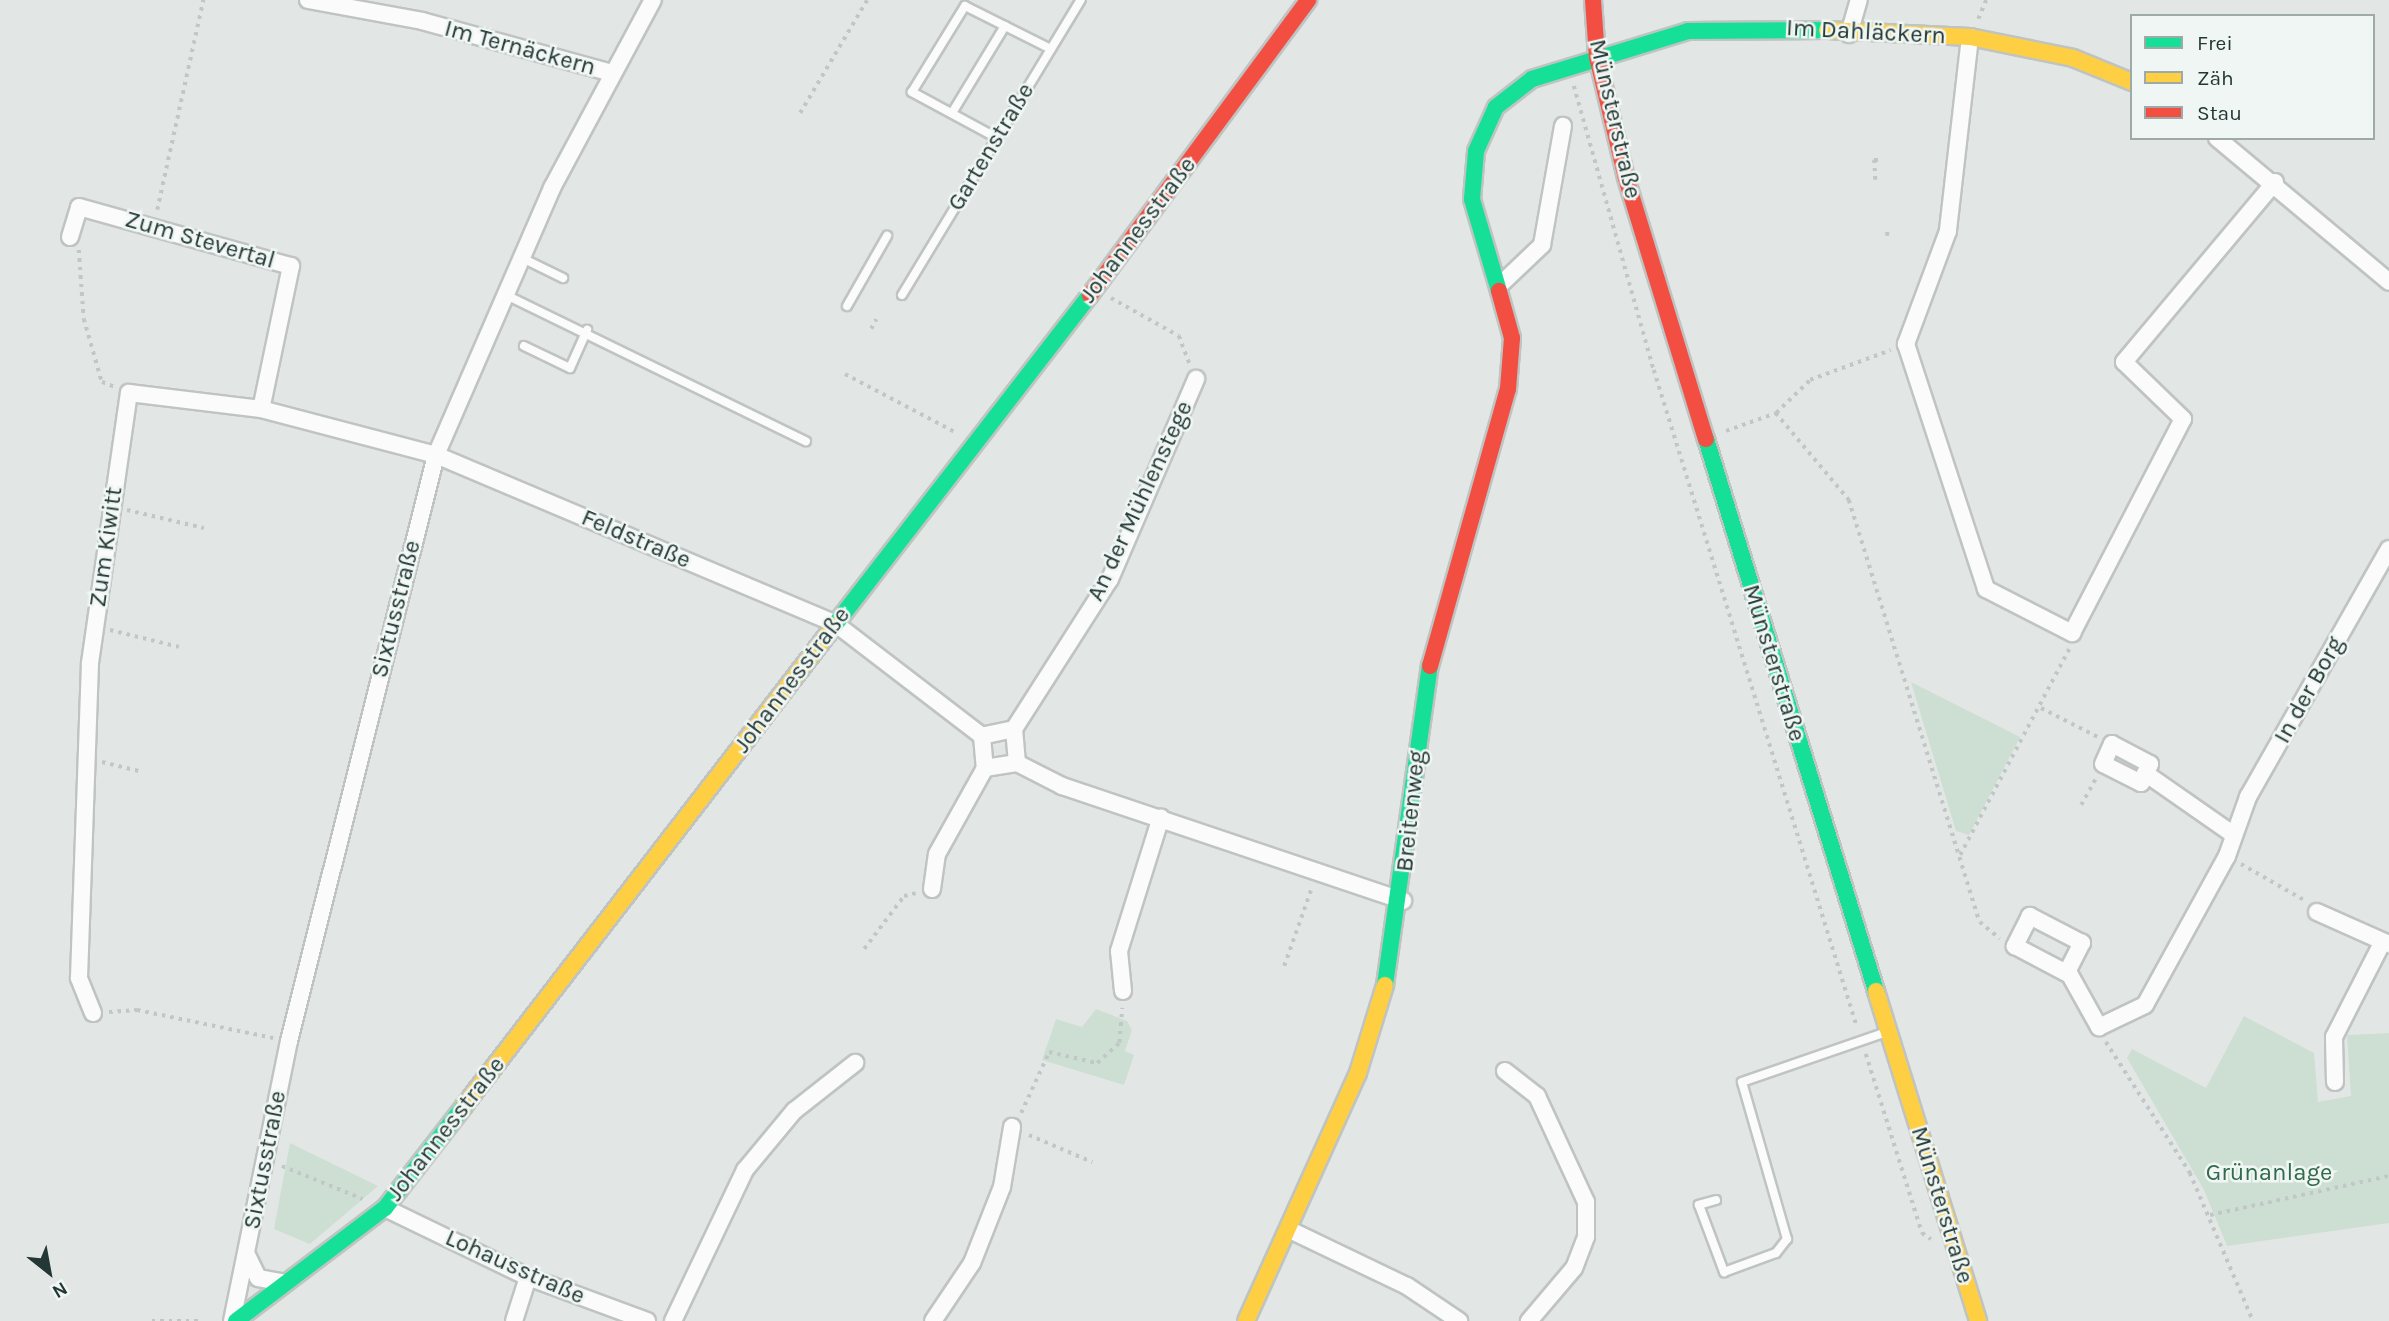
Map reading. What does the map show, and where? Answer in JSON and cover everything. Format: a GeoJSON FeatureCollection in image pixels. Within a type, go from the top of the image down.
{"type":"FeatureCollection","features":[{"type":"Feature","properties":{"kind":"street","name":"Im Ternäckern"},"geometry":{"type":"LineString","coordinates":[[308,0],[422,21],[609,72]]}},
{"type":"Feature","properties":{"kind":"street","name":"Sixtusstraße"},"geometry":{"type":"LineString","coordinates":[[234,1321],[289,1041],[436,455],[520,257],[609,72],[653,0]]}},
{"type":"Feature","properties":{"kind":"street","name":"Johannesstraße"},"geometry":{"type":"LineString","coordinates":[[234,1321],[385,1208],[1096,288],[1308,0]]}},
{"type":"Feature","properties":{"kind":"street","name":"Münsterstraße"},"geometry":{"type":"LineString","coordinates":[[1593,0],[1597,57],[1610,113],[1705,439],[1978,1321]]}},
{"type":"Feature","properties":{"kind":"street"},"geometry":{"type":"LineString","coordinates":[[1849,34],[1859,0]]}},
{"type":"Feature","properties":{"kind":"street","name":"Im Dahläckern"},"geometry":{"type":"LineString","coordinates":[[1597,57],[1688,31],[1776,27],[1849,34],[1970,37],[2073,58],[2130,81]]}},
{"type":"Feature","properties":{"kind":"street"},"geometry":{"type":"LineString","coordinates":[[1970,37],[1948,232],[1906,344],[1986,589],[2072,633],[2183,418],[2124,362],[2275,182]]}},
{"type":"Feature","properties":{"kind":"street","name":"Breitenweg"},"geometry":{"type":"LineString","coordinates":[[1245,1321],[1292,1231],[1358,1073],[1392,963],[1403,901],[1430,664],[1508,389],[1512,338],[1501,284],[1472,199],[1476,151],[1496,107],[1532,79],[1597,57]]}},
{"type":"Feature","properties":{"kind":"street"},"geometry":{"type":"LineString","coordinates":[[1501,284],[1542,245],[1563,126]]}},
{"type":"Feature","properties":{"kind":"street"},"geometry":{"type":"LineString","coordinates":[[2220,140],[2275,182],[2389,282]]}},
{"type":"Feature","properties":{"kind":"street","name":"Zum Stevertal"},"geometry":{"type":"LineString","coordinates":[[70,237],[79,207],[291,266],[261,409]]}},
{"type":"Feature","properties":{"kind":"street","name":"An der Mühlenstege"},"geometry":{"type":"LineString","coordinates":[[1014,729],[1110,579],[1196,379]]}},
{"type":"Feature","properties":{"kind":"street"},"geometry":{"type":"LineString","coordinates":[[130,393],[261,409],[436,455]]}},
{"type":"Feature","properties":{"kind":"street","name":"Zum Kiwitt"},"geometry":{"type":"LineString","coordinates":[[93,1013],[79,978],[87,758],[95,626],[130,393]]}},
{"type":"Feature","properties":{"kind":"street","name":"Feldstraße"},"geometry":{"type":"LineString","coordinates":[[436,455],[836,624]]}},
{"type":"Feature","properties":{"kind":"street","name":"In der Borg"},"geometry":{"type":"LineString","coordinates":[[2099,1027],[2146,1005],[2227,856],[2248,797],[2389,548]]}},
{"type":"Feature","properties":{"kind":"street"},"geometry":{"type":"LineString","coordinates":[[836,624],[982,736],[985,768],[937,854],[932,889]]}},
{"type":"Feature","properties":{"kind":"street"},"geometry":{"type":"LineString","coordinates":[[982,736],[1014,729],[1017,763]]}},
{"type":"Feature","properties":{"kind":"street"},"geometry":{"type":"LineString","coordinates":[[2112,744],[2150,764],[2141,783],[2104,764],[2112,744]]}},
{"type":"Feature","properties":{"kind":"street"},"geometry":{"type":"LineString","coordinates":[[985,768],[1017,763],[1062,786],[1161,817],[1403,901]]}},
{"type":"Feature","properties":{"kind":"street"},"geometry":{"type":"LineString","coordinates":[[2146,773],[2234,835]]}},
{"type":"Feature","properties":{"kind":"street"},"geometry":{"type":"LineString","coordinates":[[1123,992],[1119,951],[1161,817]]}},
{"type":"Feature","properties":{"kind":"street"},"geometry":{"type":"LineString","coordinates":[[2317,912],[2386,943],[2334,1037],[2334,1082]]}},
{"type":"Feature","properties":{"kind":"street"},"geometry":{"type":"LineString","coordinates":[[2067,972],[2082,943],[2030,916],[2015,946],[2067,972],[2099,1027]]}},
{"type":"Feature","properties":{"kind":"street"},"geometry":{"type":"LineString","coordinates":[[673,1321],[745,1170],[794,1111],[855,1063]]}},
{"type":"Feature","properties":{"kind":"street"},"geometry":{"type":"LineString","coordinates":[[1505,1071],[1537,1096],[1586,1202],[1586,1237],[1574,1268],[1529,1321]]}},
{"type":"Feature","properties":{"kind":"street"},"geometry":{"type":"LineString","coordinates":[[933,1321],[972,1263],[1002,1187],[1012,1127]]}},
{"type":"Feature","properties":{"kind":"street","name":"Lohausstraße"},"geometry":{"type":"LineString","coordinates":[[385,1208],[528,1276],[648,1321]]}},
{"type":"Feature","properties":{"kind":"street"},"geometry":{"type":"LineString","coordinates":[[1292,1231],[1407,1286],[1459,1321]]}},
{"type":"Feature","properties":{"kind":"street","name":"Sixtusstraße"},"geometry":{"type":"LineString","coordinates":[[247,1255],[258,1278],[286,1283]]}},
{"type":"Feature","properties":{"kind":"street"},"geometry":{"type":"LineString","coordinates":[[514,1321],[528,1276]]}},
{"type":"Feature","properties":{"kind":"lane","name":"Gartenstraße"},"geometry":{"type":"LineString","coordinates":[[902,295],[1081,0]]}},
{"type":"Feature","properties":{"kind":"lane"},"geometry":{"type":"LineString","coordinates":[[997,138],[912,92],[965,6],[1051,49]]}},
{"type":"Feature","properties":{"kind":"lane"},"geometry":{"type":"LineString","coordinates":[[952,113],[1005,26]]}},
{"type":"Feature","properties":{"kind":"lane"},"geometry":{"type":"LineString","coordinates":[[847,306],[887,236]]}},
{"type":"Feature","properties":{"kind":"lane"},"geometry":{"type":"LineString","coordinates":[[520,257],[563,278]]}},
{"type":"Feature","properties":{"kind":"lane"},"geometry":{"type":"LineString","coordinates":[[505,294],[587,330],[806,441]]}},
{"type":"Feature","properties":{"kind":"lane"},"geometry":{"type":"LineString","coordinates":[[524,346],[570,368],[587,330]]}},
{"type":"Feature","properties":{"kind":"lane"},"geometry":{"type":"LineString","coordinates":[[1716,1199],[1699,1205],[1724,1272],[1776,1253],[1787,1239],[1742,1082],[1889,1031]]}},
{"type":"Feature","properties":{"kind":"path"},"geometry":{"type":"LineString","coordinates":[[154,226],[203,0]]}},
{"type":"Feature","properties":{"kind":"path"},"geometry":{"type":"LineString","coordinates":[[800,113],[867,0]]}},
{"type":"Feature","properties":{"kind":"path"},"geometry":{"type":"LineString","coordinates":[[1569,67],[1654,370],[1922,1233],[1957,1255]]}},
{"type":"Feature","properties":{"kind":"path"},"geometry":{"type":"LineString","coordinates":[[1563,126],[1610,113]]}},
{"type":"Feature","properties":{"kind":"path"},"geometry":{"type":"LineString","coordinates":[[1875,180],[1874,160],[1881,160]]}},
{"type":"Feature","properties":{"kind":"path"},"geometry":{"type":"LineString","coordinates":[[1887,229],[1887,236]]}},
{"type":"Feature","properties":{"kind":"path"},"geometry":{"type":"LineString","coordinates":[[70,237],[83,257],[84,319],[102,382],[130,393]]}},
{"type":"Feature","properties":{"kind":"path"},"geometry":{"type":"LineString","coordinates":[[1096,288],[1179,336],[1196,379]]}},
{"type":"Feature","properties":{"kind":"path"},"geometry":{"type":"LineString","coordinates":[[871,329],[876,319]]}},
{"type":"Feature","properties":{"kind":"path"},"geometry":{"type":"LineString","coordinates":[[1705,439],[1776,413],[1810,380],[1906,344]]}},
{"type":"Feature","properties":{"kind":"path"},"geometry":{"type":"LineString","coordinates":[[845,374],[975,443]]}},
{"type":"Feature","properties":{"kind":"path"},"geometry":{"type":"LineString","coordinates":[[1776,413],[1850,500],[1959,856],[1986,931],[2015,946]]}},
{"type":"Feature","properties":{"kind":"path"},"geometry":{"type":"LineString","coordinates":[[112,506],[204,528]]}},
{"type":"Feature","properties":{"kind":"path"},"geometry":{"type":"LineString","coordinates":[[95,626],[179,647]]}},
{"type":"Feature","properties":{"kind":"path"},"geometry":{"type":"LineString","coordinates":[[1959,856],[2040,708],[2072,633]]}},
{"type":"Feature","properties":{"kind":"path"},"geometry":{"type":"LineString","coordinates":[[2040,708],[2112,744]]}},
{"type":"Feature","properties":{"kind":"path"},"geometry":{"type":"LineString","coordinates":[[87,758],[143,772]]}},
{"type":"Feature","properties":{"kind":"path"},"geometry":{"type":"LineString","coordinates":[[2081,805],[2104,764]]}},
{"type":"Feature","properties":{"kind":"path"},"geometry":{"type":"LineString","coordinates":[[2227,856],[2317,912]]}},
{"type":"Feature","properties":{"kind":"path"},"geometry":{"type":"LineString","coordinates":[[1284,966],[1317,872]]}},
{"type":"Feature","properties":{"kind":"path"},"geometry":{"type":"LineString","coordinates":[[864,949],[904,895],[932,889]]}},
{"type":"Feature","properties":{"kind":"path"},"geometry":{"type":"LineString","coordinates":[[1092,1162],[1012,1127],[1049,1052],[1097,1063],[1119,1042],[1123,992]]}},
{"type":"Feature","properties":{"kind":"path"},"geometry":{"type":"LineString","coordinates":[[93,1013],[137,1010],[289,1041]]}},
{"type":"Feature","properties":{"kind":"path"},"geometry":{"type":"LineString","coordinates":[[2099,1027],[2119,1072],[2190,1173],[2253,1321]]}},
{"type":"Feature","properties":{"kind":"path"},"geometry":{"type":"LineString","coordinates":[[264,1158],[385,1208]]}},
{"type":"Feature","properties":{"kind":"path"},"geometry":{"type":"LineString","coordinates":[[2210,1215],[2389,1176]]}},
{"type":"Feature","properties":{"kind":"path"},"geometry":{"type":"LineString","coordinates":[[152,1321],[199,1321]]}},
{"type":"Feature","properties":{"kind":"green space"},"geometry":{"type":"Polygon","coordinates":[[[1911,682],[2020,737],[1969,835],[1956,831],[1911,682]]]}},
{"type":"Feature","properties":{"kind":"green space"},"geometry":{"type":"Polygon","coordinates":[[[1096,1009],[1127,1021],[1132,1030],[1125,1051],[1134,1055],[1124,1085],[1042,1060],[1056,1019],[1082,1027],[1096,1009]]]}},
{"type":"Feature","properties":{"kind":"green space","name":"Grünanlage"},"geometry":{"type":"Polygon","coordinates":[[[2244,1016],[2314,1053],[2318,1102],[2351,1096],[2347,1035],[2389,1033],[2389,1223],[2227,1246],[2204,1190],[2127,1058],[2132,1049],[2206,1088],[2244,1016]]]}},
{"type":"Feature","properties":{"kind":"green space"},"geometry":{"type":"Polygon","coordinates":[[[290,1143],[378,1186],[310,1244],[274,1229],[290,1143]]]}},
{"type":"Feature","properties":{"kind":"traffic: fast"},"geometry":{"type":"LineString","coordinates":[[1499,291],[1472,199],[1476,151],[1496,107],[1532,79],[1688,31],[1827,30]]}},
{"type":"Feature","properties":{"kind":"traffic: fast"},"geometry":{"type":"LineString","coordinates":[[834,626],[1090,295]]}},
{"type":"Feature","properties":{"kind":"traffic: fast"},"geometry":{"type":"LineString","coordinates":[[1706,439],[1876,991]]}},
{"type":"Feature","properties":{"kind":"traffic: fast"},"geometry":{"type":"LineString","coordinates":[[1385,985],[1430,666]]}},
{"type":"Feature","properties":{"kind":"traffic: fast"},"geometry":{"type":"LineString","coordinates":[[236,1321],[385,1208],[464,1106]]}},
{"type":"Feature","properties":{"kind":"traffic: slow"},"geometry":{"type":"LineString","coordinates":[[1827,30],[1970,37],[2073,58],[2130,81]]}},
{"type":"Feature","properties":{"kind":"traffic: slow"},"geometry":{"type":"LineString","coordinates":[[464,1106],[834,626]]}},
{"type":"Feature","properties":{"kind":"traffic: slow"},"geometry":{"type":"LineString","coordinates":[[1246,1321],[1358,1073],[1385,985]]}},
{"type":"Feature","properties":{"kind":"traffic: slow"},"geometry":{"type":"LineString","coordinates":[[1876,991],[1978,1321]]}},
{"type":"Feature","properties":{"kind":"traffic: jam"},"geometry":{"type":"LineString","coordinates":[[1090,295],[1308,0]]}},
{"type":"Feature","properties":{"kind":"traffic: jam"},"geometry":{"type":"LineString","coordinates":[[1593,0],[1597,57],[1626,178],[1706,439]]}},
{"type":"Feature","properties":{"kind":"traffic: jam"},"geometry":{"type":"LineString","coordinates":[[1430,666],[1508,389],[1512,338],[1499,291]]}}]}
